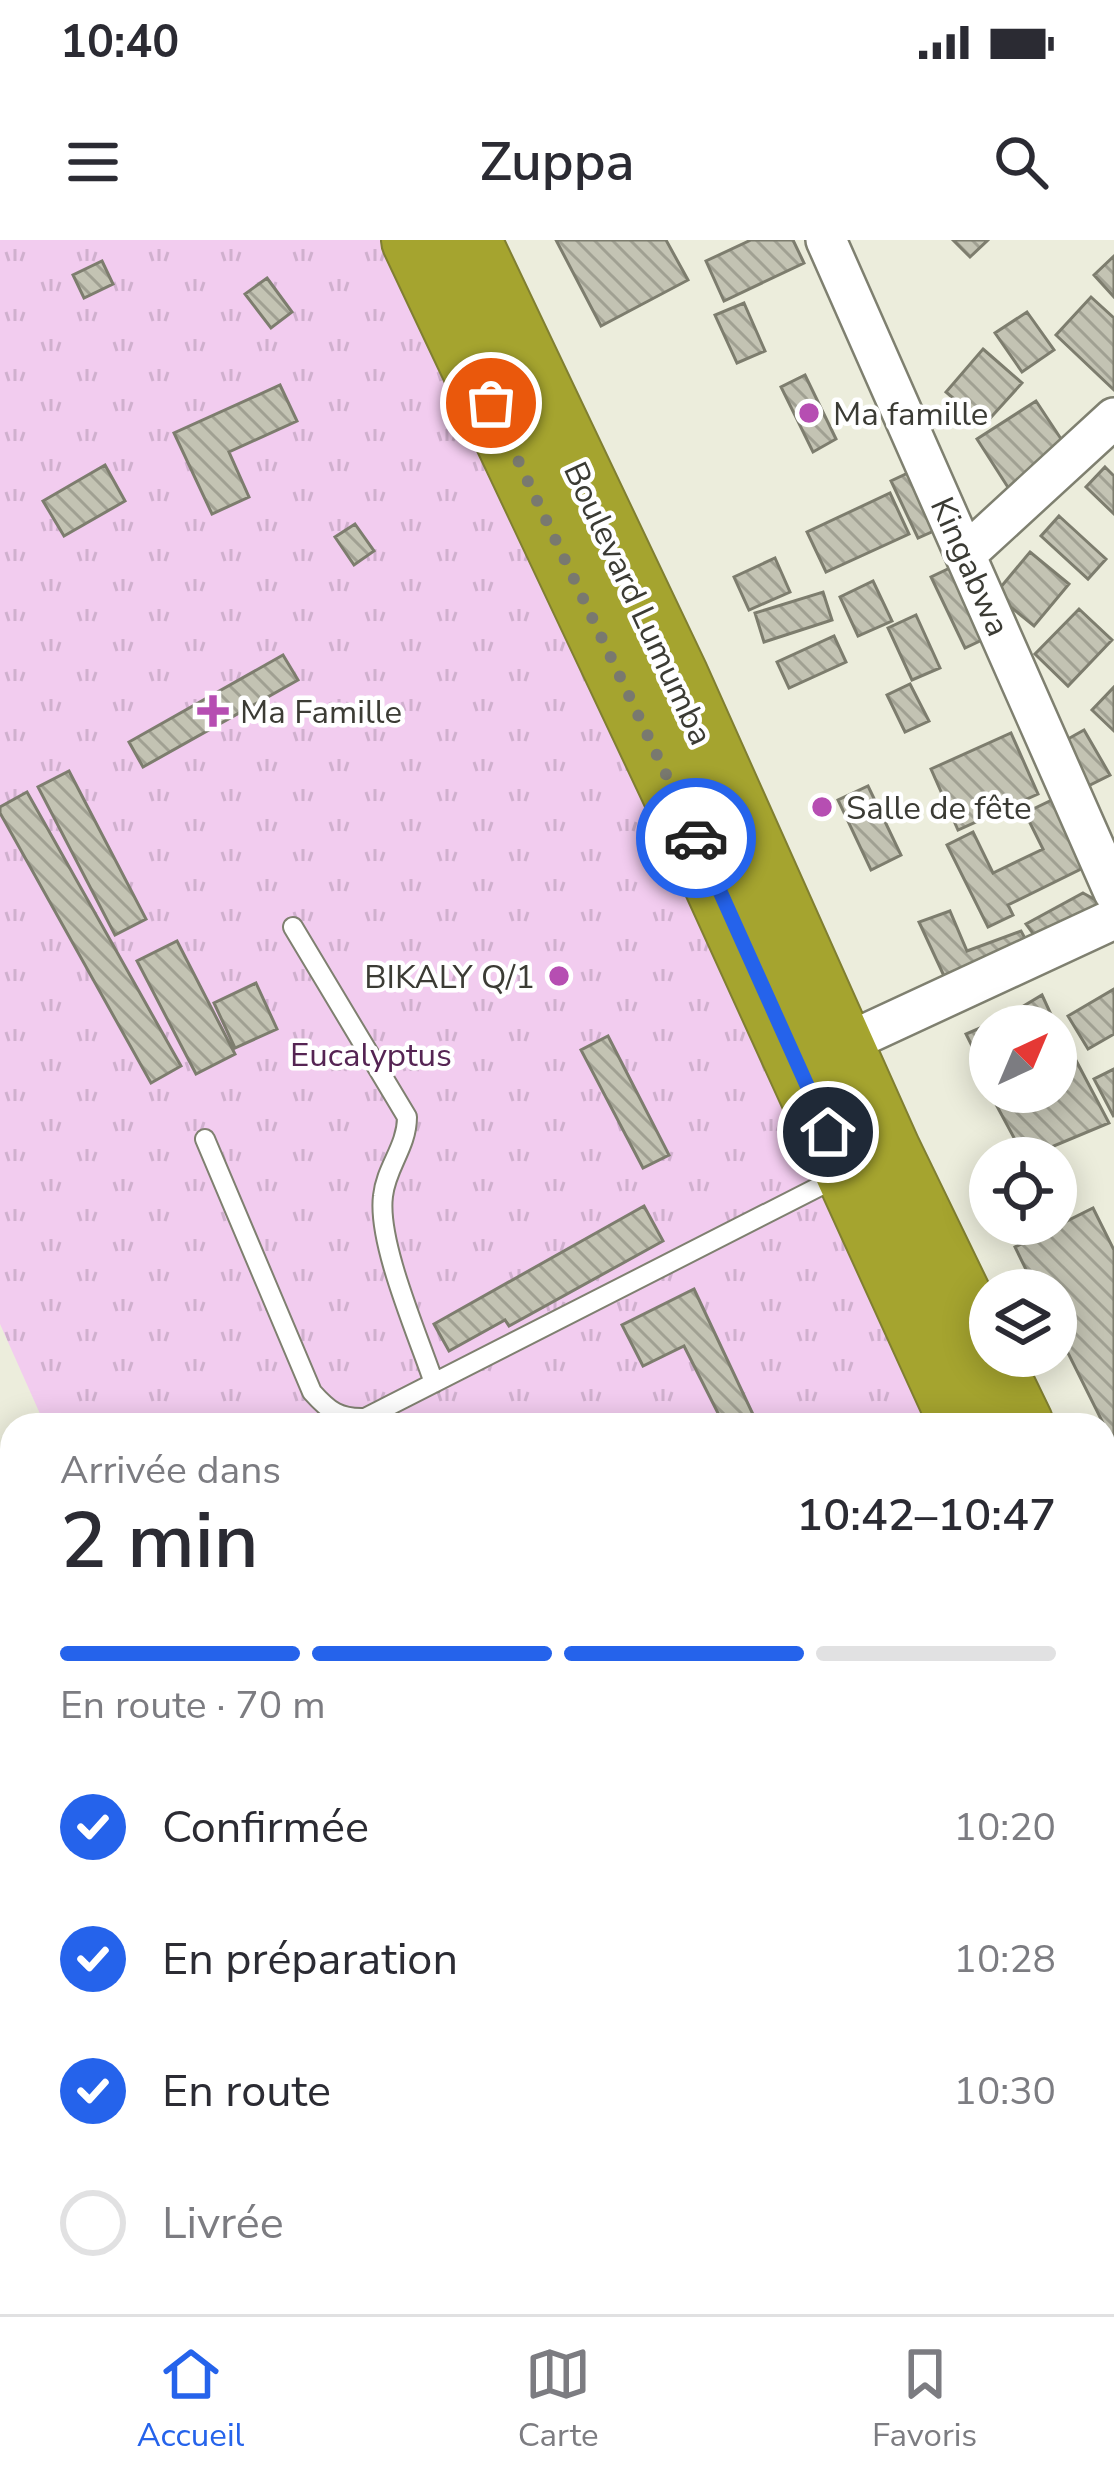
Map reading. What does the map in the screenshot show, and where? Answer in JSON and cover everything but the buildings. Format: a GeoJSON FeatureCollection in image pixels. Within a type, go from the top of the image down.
{"type":"FeatureCollection","features":[{"type":"Feature","properties":{"kind":"highway","name":"Boulevard Lumumba"},"geometry":{"type":"LineString","coordinates":[[415,240],[684,810],[867,1162],[1013,1413]]}},
{"type":"Feature","properties":{"kind":"highway","name":"Boulevard Lumumba"},"geometry":{"type":"LineString","coordinates":[[467,240],[675,677],[840,1046],[867,1162],[960,1413]]}},
{"type":"Feature","properties":{"kind":"street","name":"Kingabwa"},"geometry":{"type":"LineString","coordinates":[[826,240],[1110,873]]}},
{"type":"Feature","properties":{"kind":"street"},"geometry":{"type":"LineString","coordinates":[[966,554],[1114,418]]}},
{"type":"Feature","properties":{"kind":"street"},"geometry":{"type":"LineString","coordinates":[[840,1046],[1114,919]]}},
{"type":"Feature","properties":{"kind":"lane"},"geometry":{"type":"LineString","coordinates":[[293,927],[406,1117],[407,1138],[383,1190],[382,1223],[434,1383]]}},
{"type":"Feature","properties":{"kind":"lane"},"geometry":{"type":"LineString","coordinates":[[205,1139],[312,1392],[333,1413]]}},
{"type":"Feature","properties":{"kind":"lane"},"geometry":{"type":"LineString","coordinates":[[375,1413],[867,1162]]}},
{"type":"Feature","properties":{"kind":"green space","name":"Eucalyptus"},"geometry":{"type":"Polygon","coordinates":[[[0,240],[391,240],[955,1413],[40,1413],[0,1324],[0,240]]]}},
{"type":"Feature","properties":{"kind":"way so far"},"geometry":{"type":"LineString","coordinates":[[491,403],[696,838]]}},
{"type":"Feature","properties":{"kind":"place","name":"Ma famille"},"geometry":{"type":"Point","coordinates":[809,413]}},
{"type":"Feature","properties":{"kind":"place","name":"Ma Famille"},"geometry":{"type":"Point","coordinates":[213,711]}},
{"type":"Feature","properties":{"kind":"place","name":"Salle de fête"},"geometry":{"type":"Point","coordinates":[822,807]}},
{"type":"Feature","properties":{"kind":"place","name":"BIKALY Q/1"},"geometry":{"type":"Point","coordinates":[559,976]}},
{"type":"Feature","properties":{"kind":"route"},"geometry":{"type":"LineString","coordinates":[[696,838],[828,1132]]}}]}
